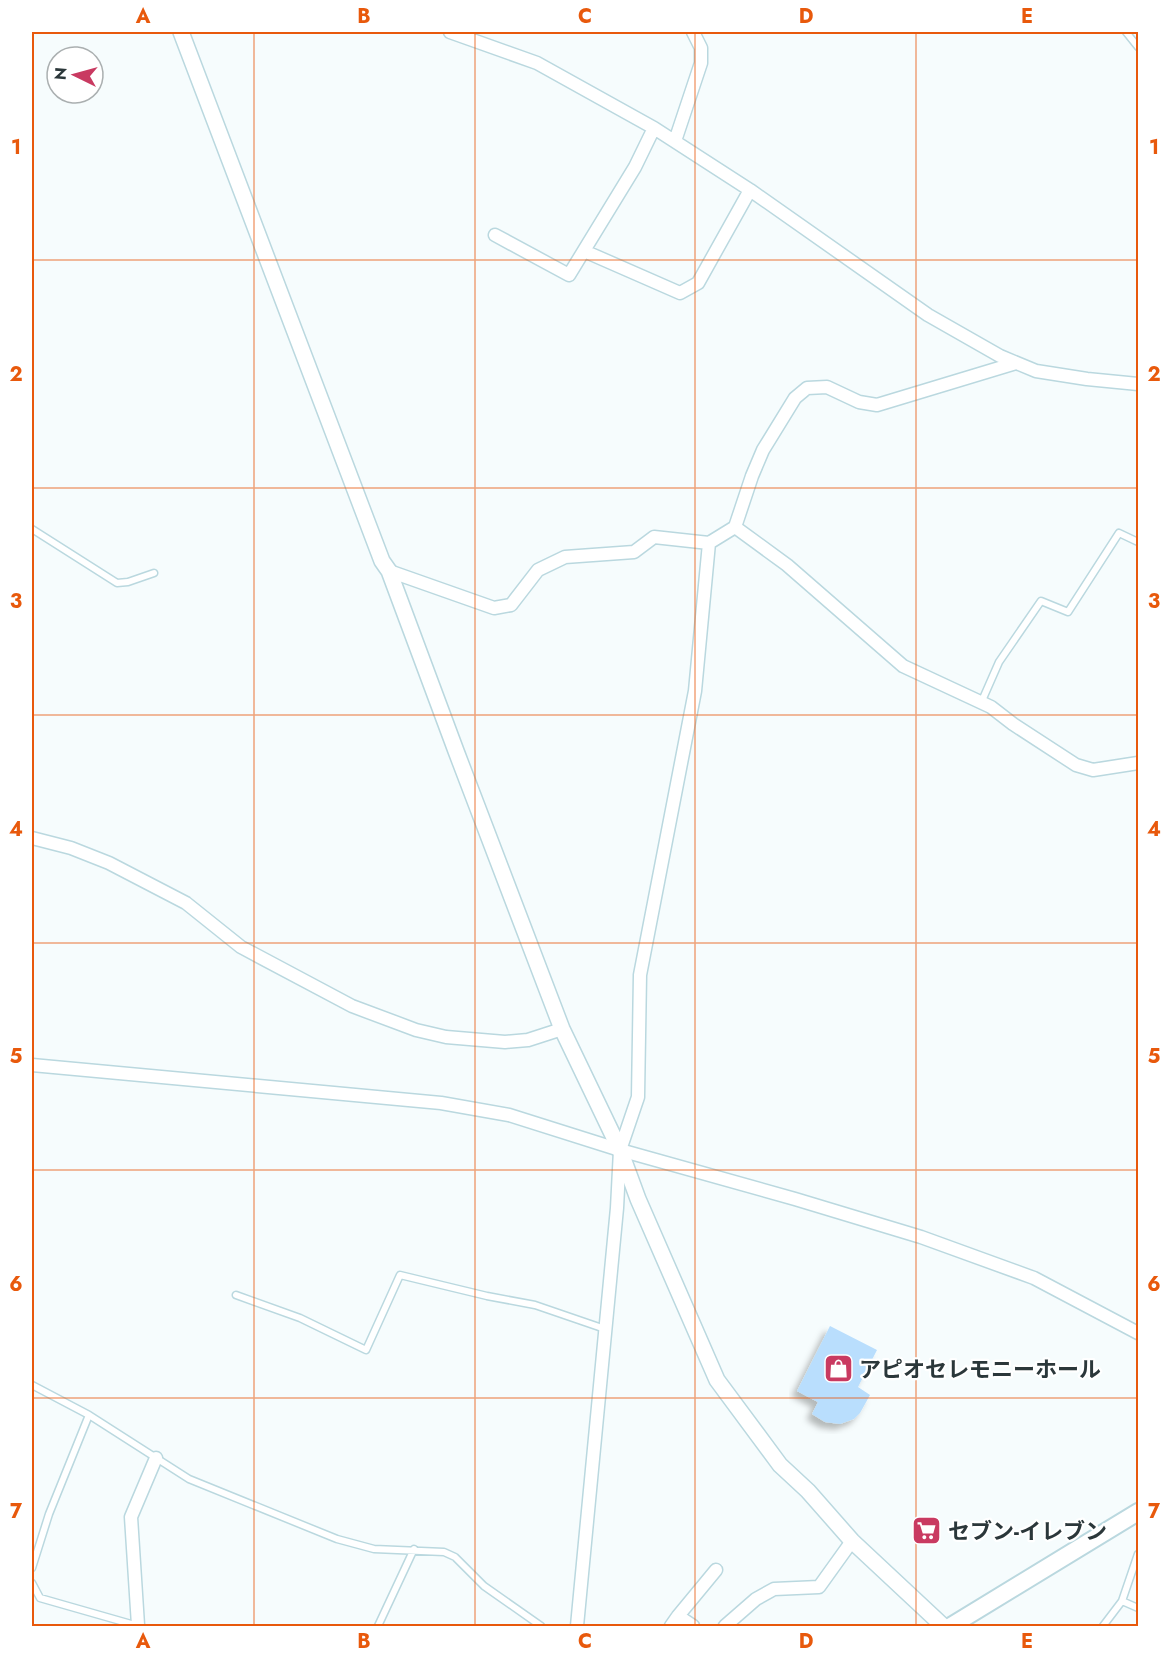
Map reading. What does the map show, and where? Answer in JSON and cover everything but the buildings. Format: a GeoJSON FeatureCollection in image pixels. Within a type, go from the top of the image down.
{"type":"FeatureCollection","features":[{"type":"Feature","properties":{"kind":"main road"},"geometry":{"type":"LineString","coordinates":[[951,1626],[1138,1512]]}},
{"type":"Feature","properties":{"kind":"street"},"geometry":{"type":"LineString","coordinates":[[181,32],[373,538],[382,561],[389,571],[562,1029],[620,1150],[638,1199],[717,1380],[780,1465],[808,1491],[852,1541],[943,1626]]}},
{"type":"Feature","properties":{"kind":"street"},"geometry":{"type":"LineString","coordinates":[[450,32],[537,63],[654,128],[750,190],[928,315],[1016,363],[1036,371],[1087,380],[1138,384]]}},
{"type":"Feature","properties":{"kind":"street"},"geometry":{"type":"LineString","coordinates":[[675,141],[701,63],[701,48],[693,32]]}},
{"type":"Feature","properties":{"kind":"street"},"geometry":{"type":"LineString","coordinates":[[495,235],[569,275],[635,166],[654,128]]}},
{"type":"Feature","properties":{"kind":"street"},"geometry":{"type":"LineString","coordinates":[[584,251],[680,293],[698,283],[750,190]]}},
{"type":"Feature","properties":{"kind":"street"},"geometry":{"type":"LineString","coordinates":[[389,571],[494,608],[511,605],[538,570],[565,557],[634,552],[654,537],[709,543],[735,527],[763,450],[795,398],[807,388],[826,387],[859,402],[877,405],[1016,363]]}},
{"type":"Feature","properties":{"kind":"street"},"geometry":{"type":"LineString","coordinates":[[735,527],[787,565],[903,666],[991,707],[1077,765],[1093,770],[1138,763]]}},
{"type":"Feature","properties":{"kind":"street"},"geometry":{"type":"LineString","coordinates":[[576,1626],[620,1150],[638,1097],[640,975],[695,691],[709,543]]}},
{"type":"Feature","properties":{"kind":"street"},"geometry":{"type":"LineString","coordinates":[[32,838],[71,848],[109,863],[186,903],[241,947],[352,1006],[416,1030],[446,1037],[505,1042],[528,1040],[562,1029]]}},
{"type":"Feature","properties":{"kind":"street"},"geometry":{"type":"LineString","coordinates":[[32,1065],[441,1103],[509,1115],[620,1150],[921,1237],[1034,1278],[1138,1333]]}},
{"type":"Feature","properties":{"kind":"street"},"geometry":{"type":"LineString","coordinates":[[139,1626],[131,1518],[156,1458]]}},
{"type":"Feature","properties":{"kind":"street"},"geometry":{"type":"LineString","coordinates":[[725,1626],[756,1599],[774,1589],[819,1587],[852,1541]]}},
{"type":"Feature","properties":{"kind":"street"},"geometry":{"type":"LineString","coordinates":[[693,1626],[675,1621],[716,1570]]}},
{"type":"Feature","properties":{"kind":"lane"},"geometry":{"type":"LineString","coordinates":[[1126,32],[1138,47]]}},
{"type":"Feature","properties":{"kind":"lane"},"geometry":{"type":"LineString","coordinates":[[32,529],[117,583],[128,582],[154,573]]}},
{"type":"Feature","properties":{"kind":"lane"},"geometry":{"type":"LineString","coordinates":[[981,703],[999,662],[1041,601],[1068,612],[1119,533],[1138,542]]}},
{"type":"Feature","properties":{"kind":"lane"},"geometry":{"type":"LineString","coordinates":[[236,1295],[300,1318],[366,1350],[400,1275],[535,1305],[605,1329]]}},
{"type":"Feature","properties":{"kind":"lane"},"geometry":{"type":"LineString","coordinates":[[32,1385],[89,1415],[189,1479],[337,1539],[374,1549],[414,1549],[444,1552],[455,1557],[484,1586],[541,1626]]}},
{"type":"Feature","properties":{"kind":"lane"},"geometry":{"type":"LineString","coordinates":[[32,1568],[49,1514],[89,1415]]}},
{"type":"Feature","properties":{"kind":"lane"},"geometry":{"type":"LineString","coordinates":[[378,1626],[414,1549]]}},
{"type":"Feature","properties":{"kind":"lane"},"geometry":{"type":"LineString","coordinates":[[1103,1626],[1122,1601],[1138,1554]]}},
{"type":"Feature","properties":{"kind":"lane"},"geometry":{"type":"LineString","coordinates":[[32,1583],[40,1598],[139,1626]]}},
{"type":"Feature","properties":{"kind":"lane"},"geometry":{"type":"LineString","coordinates":[[1122,1601],[1138,1608]]}},
{"type":"Feature","properties":{"kind":"place","name":"アピオセレモニーホール"},"geometry":{"type":"Point","coordinates":[838,1369]}},
{"type":"Feature","properties":{"kind":"place","name":"セブン-イレブン"},"geometry":{"type":"Point","coordinates":[927,1531]}}]}
